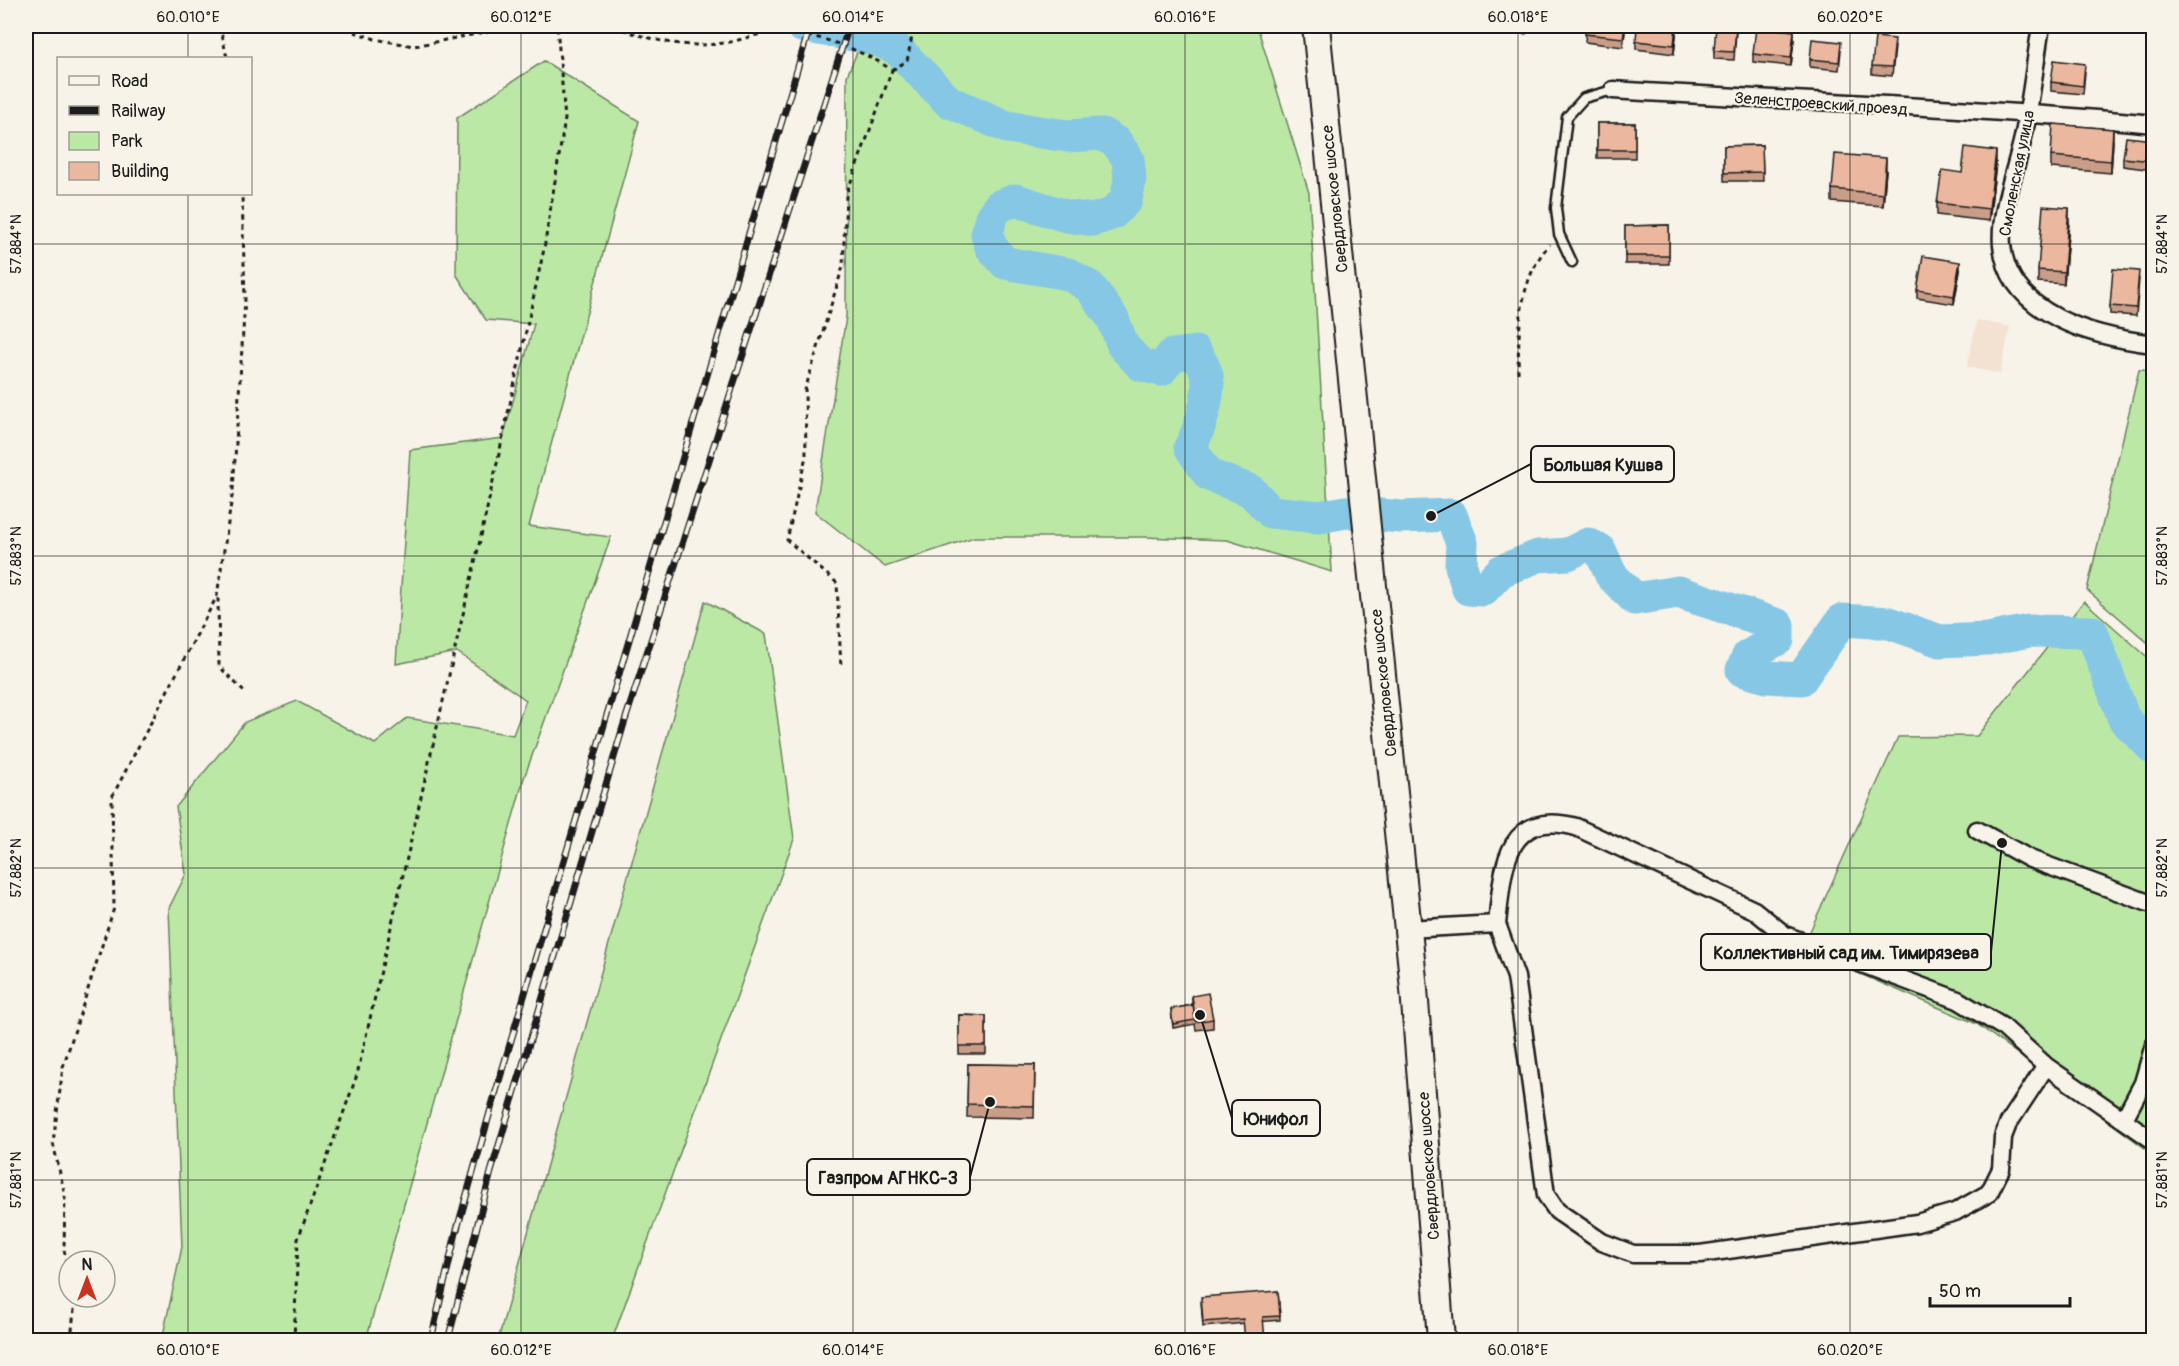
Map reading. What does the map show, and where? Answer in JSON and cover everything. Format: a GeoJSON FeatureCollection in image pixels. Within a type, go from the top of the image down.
{"type":"FeatureCollection","features":[{"type":"Feature","properties":{"kind":"main road","name":"Свердловское шоссе"},"geometry":{"type":"LineString","coordinates":[[1316,26],[1414,989],[1441,1341]]}},
{"type":"Feature","properties":{"kind":"street","name":"Смоленская улица"},"geometry":{"type":"LineString","coordinates":[[2041,26],[2028,112],[2004,220],[2002,245],[2017,288],[2039,309],[2064,322],[2154,344]]}},
{"type":"Feature","properties":{"kind":"street","name":"Зеленстроевский проезд"},"geometry":{"type":"LineString","coordinates":[[1613,90],[1931,109],[2028,112],[2154,124]]}},
{"type":"Feature","properties":{"kind":"street"},"geometry":{"type":"LineString","coordinates":[[2046,1066],[2008,1124],[2003,1137],[2001,1169],[1989,1193],[1979,1201],[1954,1212],[1917,1223],[1700,1254],[1633,1254],[1602,1242],[1557,1211],[1546,1195],[1516,977],[1497,924],[1502,877],[1513,843],[1529,828],[1555,822],[1576,827],[1754,910],[1785,935],[1958,1000],[2003,1027],[2046,1066],[2154,1141]]}},
{"type":"Feature","properties":{"kind":"street"},"geometry":{"type":"LineString","coordinates":[[1977,830],[2030,858],[2154,904]]}},
{"type":"Feature","properties":{"kind":"street"},"geometry":{"type":"LineString","coordinates":[[1407,929],[1497,924]]}},
{"type":"Feature","properties":{"kind":"street"},"geometry":{"type":"LineString","coordinates":[[2124,1119],[2143,1083],[2154,1045]]}},
{"type":"Feature","properties":{"kind":"lane"},"geometry":{"type":"LineString","coordinates":[[1572,262],[1559,234],[1556,208],[1567,117],[1584,98],[1613,90]]}},
{"type":"Feature","properties":{"kind":"path"},"geometry":{"type":"LineString","coordinates":[[220,26],[227,57]]}},
{"type":"Feature","properties":{"kind":"path"},"geometry":{"type":"LineString","coordinates":[[337,26],[375,39],[414,46],[518,26]]}},
{"type":"Feature","properties":{"kind":"path"},"geometry":{"type":"LineString","coordinates":[[294,1341],[298,1239],[357,1075],[479,547],[544,249],[565,119],[557,26]]}},
{"type":"Feature","properties":{"kind":"path"},"geometry":{"type":"LineString","coordinates":[[614,26],[650,40],[674,44],[731,42],[763,33],[794,34],[867,54],[892,70]]}},
{"type":"Feature","properties":{"kind":"path"},"geometry":{"type":"LineString","coordinates":[[841,668],[837,583],[787,540],[806,456],[805,390],[843,266],[846,195],[892,70],[906,61],[914,26]]}},
{"type":"Feature","properties":{"kind":"path"},"geometry":{"type":"LineString","coordinates":[[242,195],[245,299],[233,490],[218,596],[219,666],[246,694]]}},
{"type":"Feature","properties":{"kind":"path"},"geometry":{"type":"LineString","coordinates":[[1518,373],[1520,316],[1531,273],[1543,252],[1559,234]]}},
{"type":"Feature","properties":{"kind":"path"},"geometry":{"type":"LineString","coordinates":[[64,1249],[65,1195],[53,1143],[63,1067],[114,908],[112,797],[218,596]]}},
{"type":"Feature","properties":{"kind":"path"},"geometry":{"type":"LineString","coordinates":[[71,1341],[74,1309]]}},
{"type":"Feature","properties":{"kind":"shaded area"},"geometry":{"type":"Polygon","coordinates":[[[1977,320],[2010,327],[2000,374],[1967,367],[1977,320]]]}},
{"type":"Feature","properties":{"kind":"green space"},"geometry":{"type":"Polygon","coordinates":[[[868,26],[1257,26],[1309,193],[1332,572],[1227,540],[1143,537],[974,537],[885,567],[815,512],[846,317],[847,76],[868,26]]]}},
{"type":"Feature","properties":{"kind":"green space"},"geometry":{"type":"Polygon","coordinates":[[[544,61],[639,121],[529,526],[611,537],[524,778],[366,1340],[162,1340],[182,1247],[169,908],[186,874],[176,807],[245,722],[297,701],[375,744],[407,718],[513,735],[526,700],[457,652],[396,664],[410,450],[503,438],[534,324],[486,320],[456,274],[457,118],[544,61]]]}},
{"type":"Feature","properties":{"kind":"green space"},"geometry":{"type":"Polygon","coordinates":[[[2139,370],[2153,371],[2153,647],[2087,590],[2139,370]]]}},
{"type":"Feature","properties":{"kind":"green space"},"geometry":{"type":"Polygon","coordinates":[[[705,601],[766,634],[794,839],[612,1340],[498,1340],[705,601]]]}},
{"type":"Feature","properties":{"kind":"green space"},"geometry":{"type":"Polygon","coordinates":[[[2084,601],[2153,662],[2153,1154],[1977,1024],[1802,949],[1898,737],[1977,736],[2084,601]]]}},
{"type":"Feature","properties":{"kind":"building"},"geometry":{"type":"Polygon","coordinates":[[[1586,26],[1625,26],[1623,38],[1585,34],[1586,26]]]}},
{"type":"Feature","properties":{"kind":"building"},"geometry":{"type":"Polygon","coordinates":[[[1637,26],[1676,26],[1674,45],[1636,41],[1637,26]]]}},
{"type":"Feature","properties":{"kind":"building"},"geometry":{"type":"Polygon","coordinates":[[[1716,26],[1736,26],[1734,52],[1714,51],[1716,26]]]}},
{"type":"Feature","properties":{"kind":"building"},"geometry":{"type":"Polygon","coordinates":[[[1756,27],[1794,31],[1791,58],[1753,54],[1756,27]]]}},
{"type":"Feature","properties":{"kind":"building"},"geometry":{"type":"Polygon","coordinates":[[[1875,37],[1895,39],[1892,67],[1872,66],[1875,37]]]}},
{"type":"Feature","properties":{"kind":"building"},"geometry":{"type":"Polygon","coordinates":[[[1812,39],[1841,42],[1839,62],[1810,59],[1812,39]]]}},
{"type":"Feature","properties":{"kind":"building"},"geometry":{"type":"Polygon","coordinates":[[[2054,60],[2085,64],[2083,86],[2051,82],[2054,60]]]}},
{"type":"Feature","properties":{"kind":"building"},"geometry":{"type":"Polygon","coordinates":[[[1597,123],[1635,123],[1635,150],[1597,150],[1597,123]]]}},
{"type":"Feature","properties":{"kind":"building"},"geometry":{"type":"Polygon","coordinates":[[[2053,124],[2113,129],[2111,161],[2051,156],[2053,124]]]}},
{"type":"Feature","properties":{"kind":"building"},"geometry":{"type":"Polygon","coordinates":[[[2126,137],[2154,140],[2153,161],[2123,158],[2126,137]]]}},
{"type":"Feature","properties":{"kind":"building"},"geometry":{"type":"Polygon","coordinates":[[[1762,145],[1763,172],[1724,173],[1724,146],[1762,145]]]}},
{"type":"Feature","properties":{"kind":"building"},"geometry":{"type":"Polygon","coordinates":[[[1965,147],[1996,151],[1989,209],[1937,203],[1942,170],[1962,173],[1965,147]]]}},
{"type":"Feature","properties":{"kind":"building"},"geometry":{"type":"Polygon","coordinates":[[[1835,154],[1886,158],[1883,194],[1832,189],[1835,154]]]}},
{"type":"Feature","properties":{"kind":"building"},"geometry":{"type":"Polygon","coordinates":[[[2043,206],[2069,208],[2064,272],[2038,270],[2043,206]]]}},
{"type":"Feature","properties":{"kind":"building"},"geometry":{"type":"Polygon","coordinates":[[[1669,225],[1669,256],[1625,256],[1625,226],[1669,225]]]}},
{"type":"Feature","properties":{"kind":"building"},"geometry":{"type":"Polygon","coordinates":[[[1923,256],[1960,262],[1954,296],[1917,290],[1923,256]]]}},
{"type":"Feature","properties":{"kind":"building"},"geometry":{"type":"Polygon","coordinates":[[[2113,269],[2139,271],[2136,308],[2110,306],[2113,269]]]}},
{"type":"Feature","properties":{"kind":"building"},"geometry":{"type":"Polygon","coordinates":[[[1208,993],[1213,1019],[1196,1022],[1192,996],[1208,993]]]}},
{"type":"Feature","properties":{"kind":"building"},"geometry":{"type":"Polygon","coordinates":[[[1193,1005],[1195,1020],[1173,1024],[1171,1009],[1193,1005]]]}},
{"type":"Feature","properties":{"kind":"building"},"geometry":{"type":"Polygon","coordinates":[[[959,1015],[986,1016],[986,1046],[959,1046],[959,1015]]]}},
{"type":"Feature","properties":{"kind":"building"},"geometry":{"type":"Polygon","coordinates":[[[968,1064],[1035,1065],[1034,1106],[967,1104],[968,1064]]]}},
{"type":"Feature","properties":{"kind":"building"},"geometry":{"type":"Polygon","coordinates":[[[1278,1291],[1280,1316],[1263,1317],[1265,1341],[1245,1341],[1243,1319],[1203,1322],[1201,1297],[1278,1291]]]}},
{"type":"Feature","properties":{"kind":"waterway"},"geometry":{"type":"LineString","coordinates":[[802,26],[876,39],[897,49],[948,101],[1007,127],[1067,136],[1102,134],[1117,143],[1128,159],[1130,179],[1126,200],[1112,214],[1093,220],[1066,216],[1016,200],[999,206],[991,217],[987,234],[991,247],[1005,263],[1068,274],[1090,287],[1113,319],[1123,346],[1141,365],[1161,370],[1172,355],[1195,352],[1202,363],[1208,383],[1202,416],[1190,447],[1209,475],[1251,491],[1271,512],[1319,517],[1346,512],[1401,517],[1451,515],[1462,543],[1461,566],[1468,589],[1483,590],[1501,571],[1538,556],[1568,554],[1588,544],[1600,550],[1611,575],[1635,599],[1678,592],[1778,625],[1778,639],[1748,656],[1742,670],[1767,677],[1801,679],[1842,620],[1889,623],[1940,641],[1988,639],[2029,631],[2092,632],[2124,719],[2154,749]]}},
{"type":"Feature","properties":{"kind":"railway"},"geometry":{"type":"LineString","coordinates":[[431,1340],[456,1233],[492,1105],[810,26]]}},
{"type":"Feature","properties":{"kind":"railway"},"geometry":{"type":"LineString","coordinates":[[448,1340],[491,1172],[623,727],[849,26]]}},
{"type":"Feature","properties":{"kind":"place","name":"Большая Кушва"},"geometry":{"type":"Point","coordinates":[1431,516]}},
{"type":"Feature","properties":{"kind":"place","name":"Коллективный сад им. Тимирязева"},"geometry":{"type":"Point","coordinates":[2002,843]}},
{"type":"Feature","properties":{"kind":"place","name":"Юнифол"},"geometry":{"type":"Point","coordinates":[1200,1015]}},
{"type":"Feature","properties":{"kind":"place","name":"Газпром АГНКС-3"},"geometry":{"type":"Point","coordinates":[990,1102]}}]}
